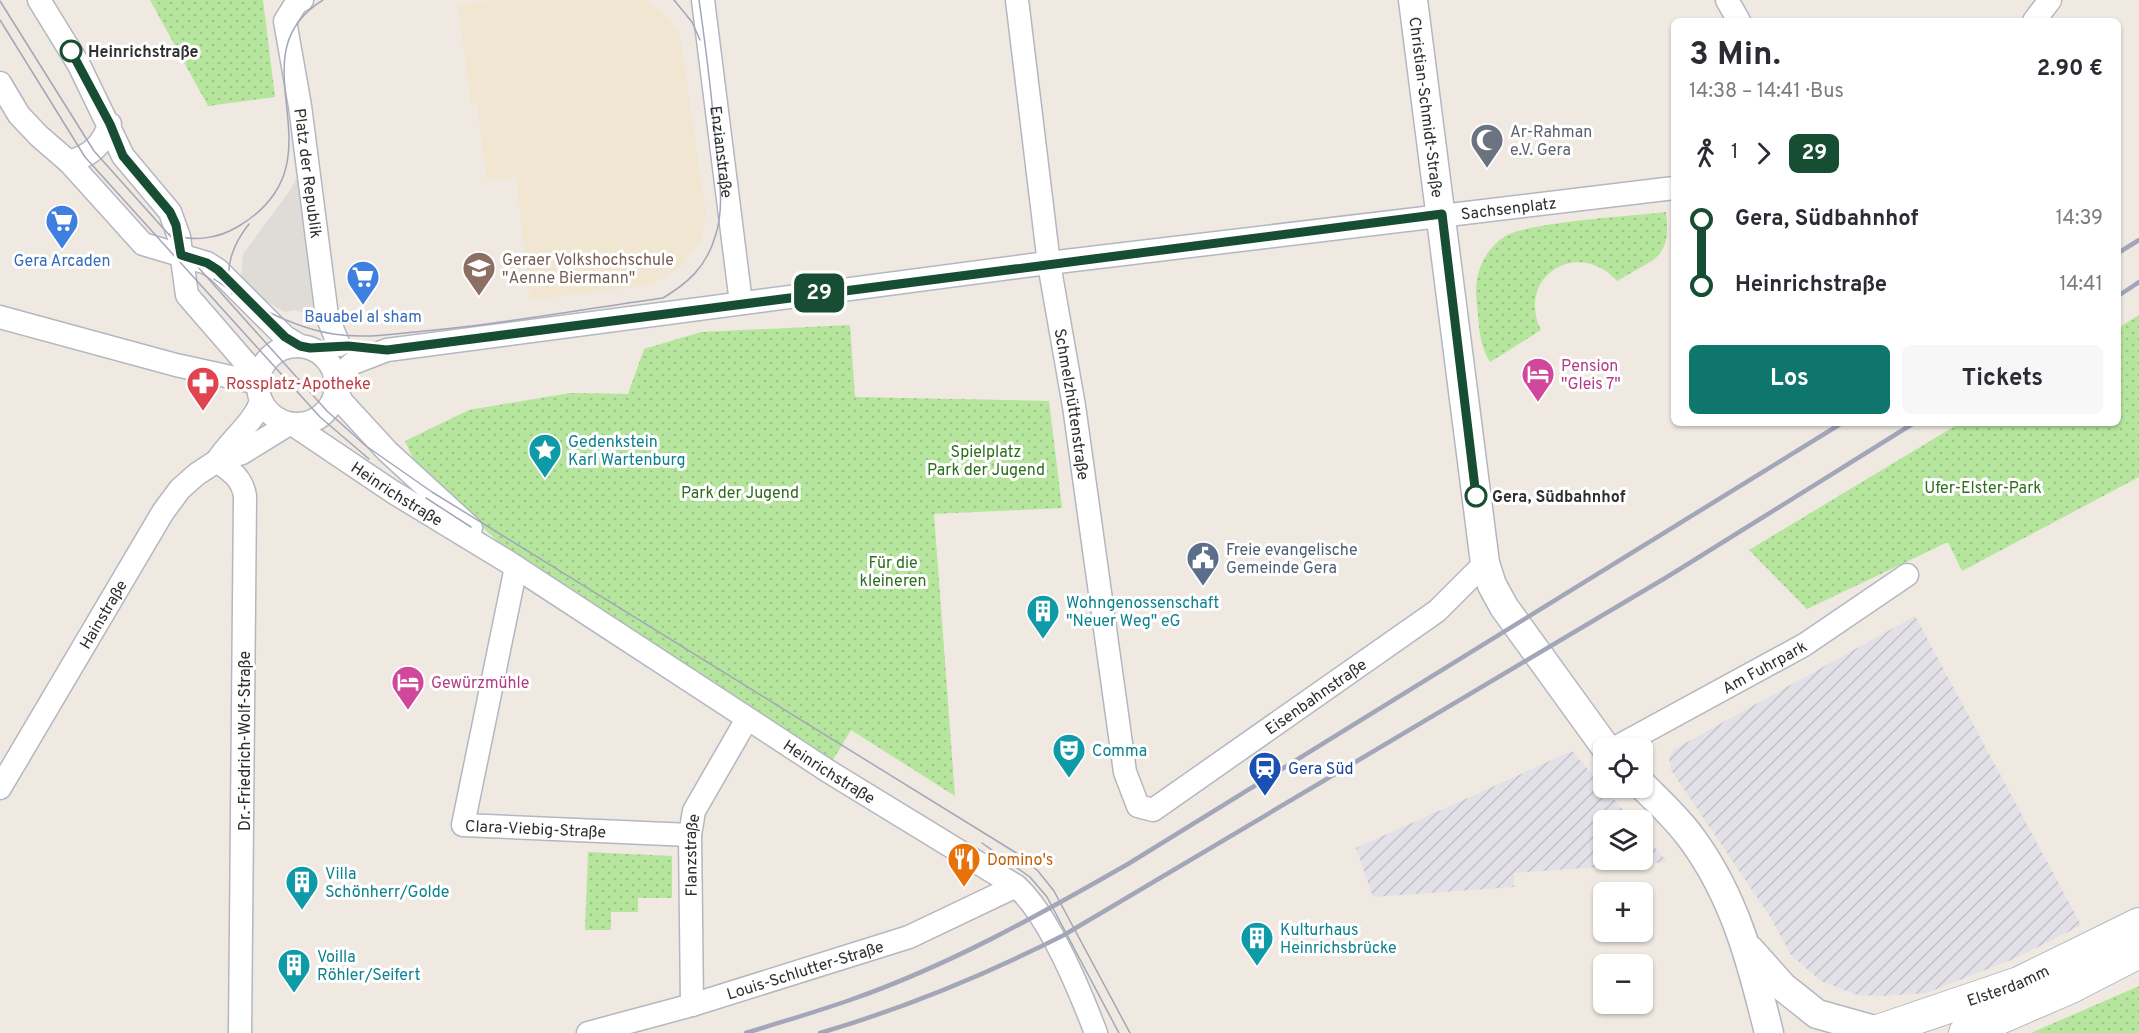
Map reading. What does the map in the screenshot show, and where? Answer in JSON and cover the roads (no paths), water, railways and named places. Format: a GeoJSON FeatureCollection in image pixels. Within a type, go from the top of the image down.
{"type":"FeatureCollection","features":[{"type":"Feature","properties":{"kind":"main road","name":"Elsterdamm"},"geometry":{"type":"LineString","coordinates":[[1875,1032],[2019,983],[2139,924]]}},
{"type":"Feature","properties":{"kind":"main road","name":"Elsterdamm"},"geometry":{"type":"LineString","coordinates":[[1965,1033],[2071,987],[2139,952]]}},
{"type":"Feature","properties":{"kind":"street"},"geometry":{"type":"LineString","coordinates":[[39,0],[80,64],[123,156],[170,212],[176,225],[188,295],[259,387],[270,414],[291,424],[302,424],[320,417],[331,404],[336,384],[353,363],[387,350],[1442,214]]}},
{"type":"Feature","properties":{"kind":"street","name":"Enzianstraße"},"geometry":{"type":"LineString","coordinates":[[703,0],[741,303]]}},
{"type":"Feature","properties":{"kind":"street","name":"Schmelzhüttenstraße"},"geometry":{"type":"LineString","coordinates":[[1017,0],[1049,264],[1074,406],[1125,772],[1138,806]]}},
{"type":"Feature","properties":{"kind":"street","name":"Christian-Schmidt-Straße"},"geometry":{"type":"LineString","coordinates":[[1413,0],[1442,214]]}},
{"type":"Feature","properties":{"kind":"street"},"geometry":{"type":"LineString","coordinates":[[1727,0],[1737,18]]}},
{"type":"Feature","properties":{"kind":"street"},"geometry":{"type":"LineString","coordinates":[[2036,18],[2050,0]]}},
{"type":"Feature","properties":{"kind":"street","name":"Platz der Republik"},"geometry":{"type":"LineString","coordinates":[[299,1],[285,21],[300,106],[327,316],[339,345]]}},
{"type":"Feature","properties":{"kind":"street"},"geometry":{"type":"LineString","coordinates":[[0,83],[19,115],[69,162],[143,244],[207,263],[218,270],[285,337],[327,360],[336,384]]}},
{"type":"Feature","properties":{"kind":"street"},"geometry":{"type":"LineString","coordinates":[[69,162],[94,151],[102,142],[110,124]]}},
{"type":"Feature","properties":{"kind":"street","name":"Sachsenplatz"},"geometry":{"type":"LineString","coordinates":[[1485,563],[1442,214],[1671,188]]}},
{"type":"Feature","properties":{"kind":"street"},"geometry":{"type":"LineString","coordinates":[[0,317],[259,387]]}},
{"type":"Feature","properties":{"kind":"street"},"geometry":{"type":"LineString","coordinates":[[259,387],[263,365],[271,356],[283,349],[339,345],[387,350]]}},
{"type":"Feature","properties":{"kind":"street","name":"Heinrichstraße"},"geometry":{"type":"LineString","coordinates":[[336,384],[342,402],[387,452],[510,563]]}},
{"type":"Feature","properties":{"kind":"street","name":"Hainstraße"},"geometry":{"type":"LineString","coordinates":[[1,783],[34,733],[163,512],[180,489],[217,461],[232,439],[252,419],[259,387]]}},
{"type":"Feature","properties":{"kind":"street","name":"Hainstraße"},"geometry":{"type":"LineString","coordinates":[[217,461],[242,453],[291,424]]}},
{"type":"Feature","properties":{"kind":"street","name":"Heinrichstraße"},"geometry":{"type":"LineString","coordinates":[[291,424],[393,492],[510,563],[747,719],[937,840],[1016,886],[1038,913],[1070,973],[1095,1033]]}},
{"type":"Feature","properties":{"kind":"street","name":"Dr.-Friedrich-Wolf-Straße"},"geometry":{"type":"LineString","coordinates":[[217,461],[237,476],[243,484],[245,496],[240,1033]]}},
{"type":"Feature","properties":{"kind":"street","name":"Clara-Viebig-Straße"},"geometry":{"type":"LineString","coordinates":[[510,563],[463,825],[690,835]]}},
{"type":"Feature","properties":{"kind":"street"},"geometry":{"type":"LineString","coordinates":[[1485,563],[1492,585],[1504,607],[1599,738]]}},
{"type":"Feature","properties":{"kind":"street","name":"Eisenbahnstraße"},"geometry":{"type":"LineString","coordinates":[[1138,806],[1153,810],[1437,611],[1485,563]]}},
{"type":"Feature","properties":{"kind":"street","name":"Am Fuhrpark"},"geometry":{"type":"LineString","coordinates":[[1633,738],[1804,645],[1907,575]]}},
{"type":"Feature","properties":{"kind":"street","name":"Flanzstraße"},"geometry":{"type":"LineString","coordinates":[[692,1005],[690,835],[694,811],[747,719]]}},
{"type":"Feature","properties":{"kind":"street"},"geometry":{"type":"LineString","coordinates":[[1653,796],[1691,836],[1706,858],[1731,906],[1746,946],[1769,1033]]}},
{"type":"Feature","properties":{"kind":"street","name":"Louis-Schlutter-Straße"},"geometry":{"type":"LineString","coordinates":[[588,1033],[692,1005],[909,937],[1016,886]]}},
{"type":"Feature","properties":{"kind":"street"},"geometry":{"type":"LineString","coordinates":[[1746,946],[1783,987],[1817,1014],[1875,1032]]}},
{"type":"Feature","properties":{"kind":"tram line"},"geometry":{"type":"LineString","coordinates":[[169,234],[187,238],[205,238],[223,234],[239,226],[270,200],[285,171],[289,141],[284,79],[286,50],[297,23],[323,0]]}},
{"type":"Feature","properties":{"kind":"tram line"},"geometry":{"type":"LineString","coordinates":[[674,0],[692,22],[700,40]]}},
{"type":"Feature","properties":{"kind":"tram line"},"geometry":{"type":"LineString","coordinates":[[214,279],[241,297],[286,320],[318,331],[356,336],[390,335],[484,324],[663,298],[688,280],[701,266],[711,248],[720,215],[720,180],[699,0]]}},
{"type":"Feature","properties":{"kind":"tram line"},"geometry":{"type":"LineString","coordinates":[[0,1],[94,151],[327,411],[366,446],[432,492],[1018,854],[1038,871],[1054,891],[1130,1033]]}},
{"type":"Feature","properties":{"kind":"tram line"},"geometry":{"type":"LineString","coordinates":[[0,20],[85,157],[320,417],[369,459]]}},
{"type":"Feature","properties":{"kind":"tram line"},"geometry":{"type":"LineString","coordinates":[[232,294],[229,285],[231,257],[238,240],[249,224]]}},
{"type":"Feature","properties":{"kind":"tram line"},"geometry":{"type":"LineString","coordinates":[[426,498],[471,527]]}},
{"type":"Feature","properties":{"kind":"tram line"},"geometry":{"type":"LineString","coordinates":[[982,843],[1030,877],[1047,897],[1119,1033]]}},
{"type":"Feature","properties":{"kind":"railway"},"geometry":{"type":"LineString","coordinates":[[2121,251],[2139,240]]}},
{"type":"Feature","properties":{"kind":"railway"},"geometry":{"type":"LineString","coordinates":[[2121,294],[2139,282]]}},
{"type":"Feature","properties":{"kind":"railway"},"geometry":{"type":"LineString","coordinates":[[746,1033],[850,1000],[922,972],[1061,902],[1128,864],[1837,426]]}},
{"type":"Feature","properties":{"kind":"railway"},"geometry":{"type":"LineString","coordinates":[[820,1033],[944,990],[1064,935],[1667,577],[1909,426]]}},
{"type":"Feature","properties":{"kind":"place","name":"Heinrichstraße"},"geometry":{"type":"Point","coordinates":[71,51]}},
{"type":"Feature","properties":{"kind":"place","name":"Ar-Rahman e.V. Gera"},"geometry":{"type":"Point","coordinates":[1487,169]}},
{"type":"Feature","properties":{"kind":"place","name":"Gera Arcaden"},"geometry":{"type":"Point","coordinates":[62,250]}},
{"type":"Feature","properties":{"kind":"place","name":"Geraer Volkshochschule \"Aenne Biermann\""},"geometry":{"type":"Point","coordinates":[479,297]}},
{"type":"Feature","properties":{"kind":"place","name":"Bauabel al sham"},"geometry":{"type":"Point","coordinates":[363,306]}},
{"type":"Feature","properties":{"kind":"place","name":"Pension \"Gleis 7\""},"geometry":{"type":"Point","coordinates":[1538,403]}},
{"type":"Feature","properties":{"kind":"place","name":"Rossplatz-Apotheke"},"geometry":{"type":"Point","coordinates":[203,412]}},
{"type":"Feature","properties":{"kind":"place","name":"Gedenkstein Karl Wartenburg"},"geometry":{"type":"Point","coordinates":[545,479]}},
{"type":"Feature","properties":{"kind":"place","name":"Gera, Südbahnhof"},"geometry":{"type":"Point","coordinates":[1476,496]}},
{"type":"Feature","properties":{"kind":"place","name":"Freie evangelische Gemeinde Gera"},"geometry":{"type":"Point","coordinates":[1203,587]}},
{"type":"Feature","properties":{"kind":"place","name":"Wohngenossenschaft \"Neuer Weg\" eG"},"geometry":{"type":"Point","coordinates":[1043,640]}},
{"type":"Feature","properties":{"kind":"place","name":"Gewürzmühle"},"geometry":{"type":"Point","coordinates":[408,711]}},
{"type":"Feature","properties":{"kind":"place","name":"Comma"},"geometry":{"type":"Point","coordinates":[1069,779]}},
{"type":"Feature","properties":{"kind":"place","name":"Gera Süd"},"geometry":{"type":"Point","coordinates":[1265,797]}},
{"type":"Feature","properties":{"kind":"place","name":"Domino's"},"geometry":{"type":"Point","coordinates":[964,888]}},
{"type":"Feature","properties":{"kind":"place","name":"Villa Schönherr/Golde"},"geometry":{"type":"Point","coordinates":[302,911]}},
{"type":"Feature","properties":{"kind":"place","name":"Kulturhaus Heinrichsbrücke"},"geometry":{"type":"Point","coordinates":[1257,967]}},
{"type":"Feature","properties":{"kind":"place","name":"Voilla Röhler/Seifert"},"geometry":{"type":"Point","coordinates":[294,994]}},
{"type":"Feature","properties":{"kind":"park label","name":"Spielplatz Park der Jugend"},"geometry":{"type":"Point","coordinates":[986,460]}},
{"type":"Feature","properties":{"kind":"park label","name":"Ufer-Elster-Park"},"geometry":{"type":"Point","coordinates":[1983,487]}},
{"type":"Feature","properties":{"kind":"park label","name":"Park der Jugend"},"geometry":{"type":"Point","coordinates":[740,492]}},
{"type":"Feature","properties":{"kind":"park label","name":"Für die kleineren"},"geometry":{"type":"Point","coordinates":[893,571]}}]}
